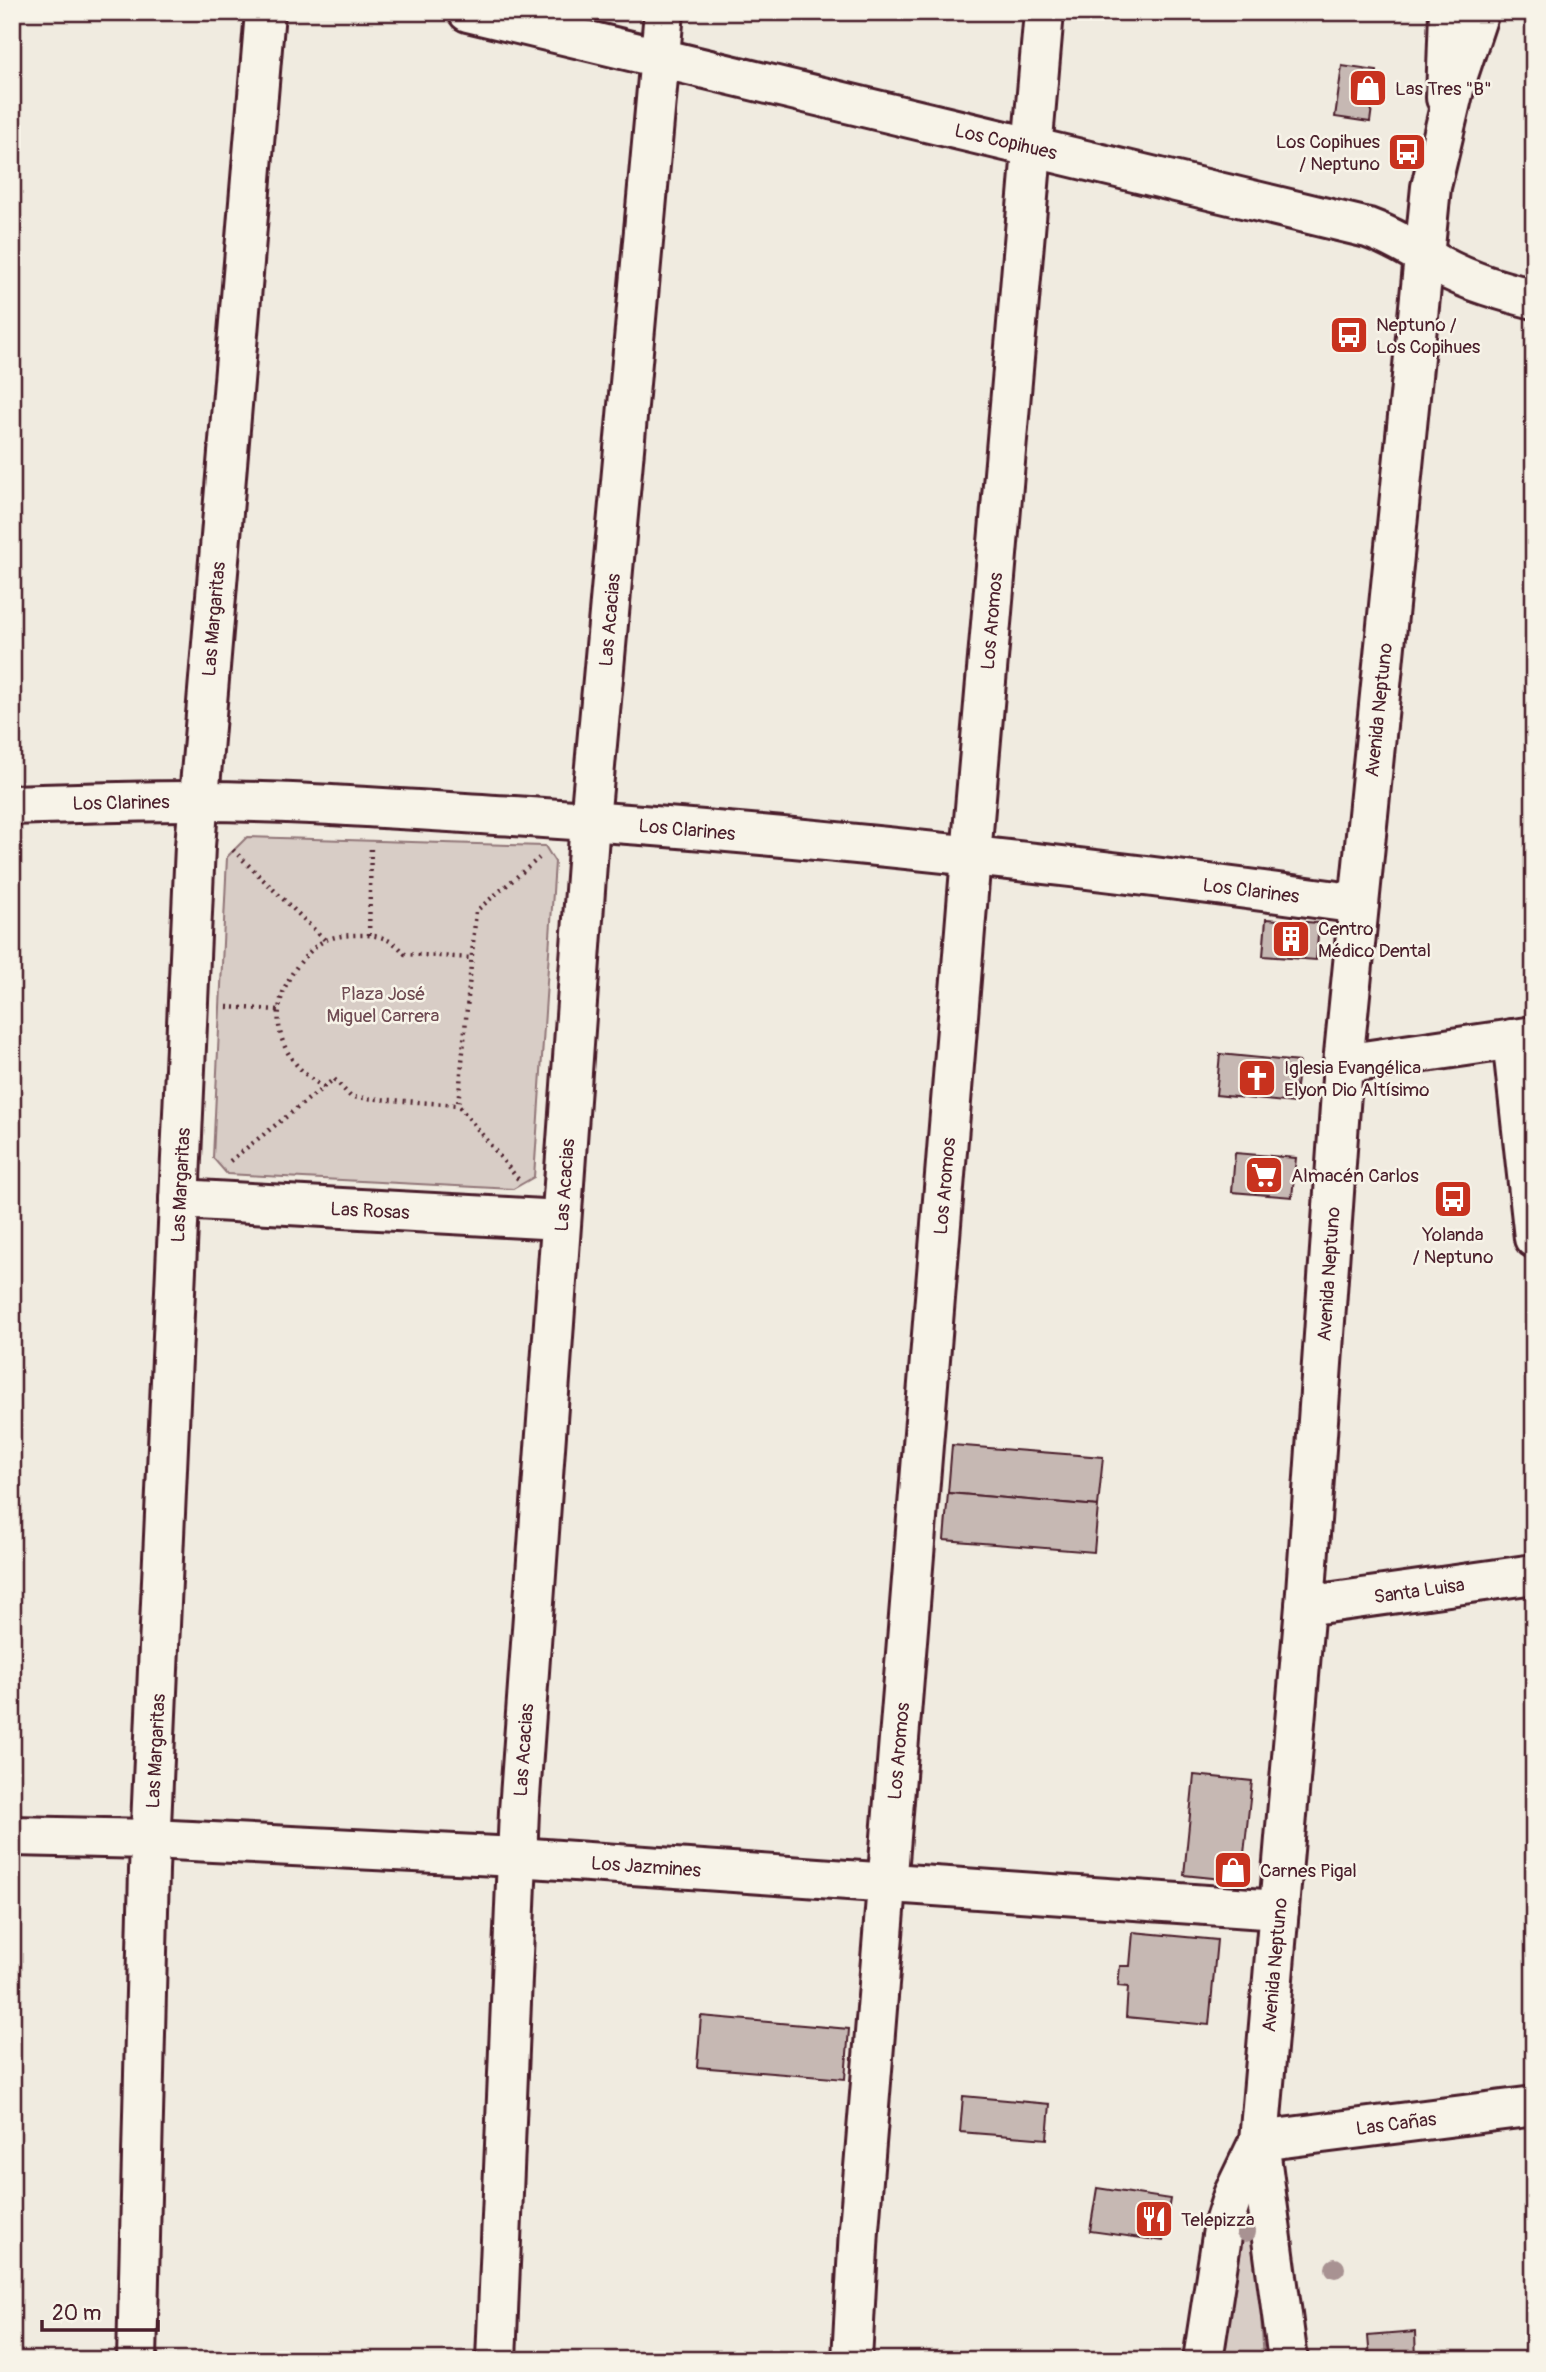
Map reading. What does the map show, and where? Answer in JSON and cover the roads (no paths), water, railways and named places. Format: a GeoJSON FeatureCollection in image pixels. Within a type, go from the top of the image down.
{"type":"FeatureCollection","features":[{"type":"Feature","properties":{"kind":"street","name":"Las Margaritas"},"geometry":{"type":"LineString","coordinates":[[137,2360],[150,1839],[195,1200],[198,801],[265,12]]}},
{"type":"Feature","properties":{"kind":"street","name":"Los Copihues"},"geometry":{"type":"LineString","coordinates":[[468,12],[1368,228],[1403,242],[1478,284],[1534,299]]}},
{"type":"Feature","properties":{"kind":"street","name":"Las Acacias"},"geometry":{"type":"LineString","coordinates":[[496,2360],[544,1219],[590,821],[664,12]]}},
{"type":"Feature","properties":{"kind":"street","name":"Los Aromos"},"geometry":{"type":"LineString","coordinates":[[852,2360],[859,2229],[971,856],[1044,12]]}},
{"type":"Feature","properties":{"kind":"street","name":"Avenida Neptuno"},"geometry":{"type":"LineString","coordinates":[[1446,117],[1448,12]]}},
{"type":"Feature","properties":{"kind":"street","name":"Avenida Neptuno"},"geometry":{"type":"LineString","coordinates":[[1288,2360],[1259,2141],[1305,1606],[1343,1064],[1431,187],[1446,117],[1479,12]]}},
{"type":"Feature","properties":{"kind":"street","name":"Los Clarines"},"geometry":{"type":"LineString","coordinates":[[12,805],[198,801],[383,808],[590,821],[781,836],[971,856],[1359,904]]}},
{"type":"Feature","properties":{"kind":"street"},"geometry":{"type":"LineString","coordinates":[[1343,1064],[1523,1037],[1534,1237]]}},
{"type":"Feature","properties":{"kind":"street","name":"Las Rosas"},"geometry":{"type":"LineString","coordinates":[[195,1200],[544,1219]]}},
{"type":"Feature","properties":{"kind":"street","name":"Santa Luisa"},"geometry":{"type":"LineString","coordinates":[[1305,1606],[1534,1574]]}},
{"type":"Feature","properties":{"kind":"street","name":"Los Jazmines"},"geometry":{"type":"LineString","coordinates":[[12,1836],[150,1839],[517,1857],[1279,1910]]}},
{"type":"Feature","properties":{"kind":"street","name":"Las Cañas"},"geometry":{"type":"LineString","coordinates":[[1259,2141],[1534,2106]]}},
{"type":"Feature","properties":{"kind":"street","name":"Avenida Neptuno"},"geometry":{"type":"LineString","coordinates":[[1203,2360],[1224,2223],[1233,2195],[1259,2141]]}},
{"type":"Feature","properties":{"kind":"place","name":"Las Tres \"B\""},"geometry":{"type":"Point","coordinates":[1368,88]}},
{"type":"Feature","properties":{"kind":"place","name":"Los Copihues / Neptuno"},"geometry":{"type":"Point","coordinates":[1407,152]}},
{"type":"Feature","properties":{"kind":"place","name":"Neptuno / Los Copihues"},"geometry":{"type":"Point","coordinates":[1349,335]}},
{"type":"Feature","properties":{"kind":"place","name":"Centro Médico Dental"},"geometry":{"type":"Point","coordinates":[1291,939]}},
{"type":"Feature","properties":{"kind":"place","name":"Iglesia Evangélica Elyon Dio Altísimo"},"geometry":{"type":"Point","coordinates":[1257,1078]}},
{"type":"Feature","properties":{"kind":"place","name":"Almacén Carlos"},"geometry":{"type":"Point","coordinates":[1264,1175]}},
{"type":"Feature","properties":{"kind":"place","name":"Yolanda / Neptuno"},"geometry":{"type":"Point","coordinates":[1453,1199]}},
{"type":"Feature","properties":{"kind":"place","name":"Carnes Pigal"},"geometry":{"type":"Point","coordinates":[1233,1870]}},
{"type":"Feature","properties":{"kind":"place","name":"Telepizza"},"geometry":{"type":"Point","coordinates":[1154,2219]}},
{"type":"Feature","properties":{"kind":"park label","name":"Plaza José Miguel Carrera"},"geometry":{"type":"Point","coordinates":[383,1004]}}]}
